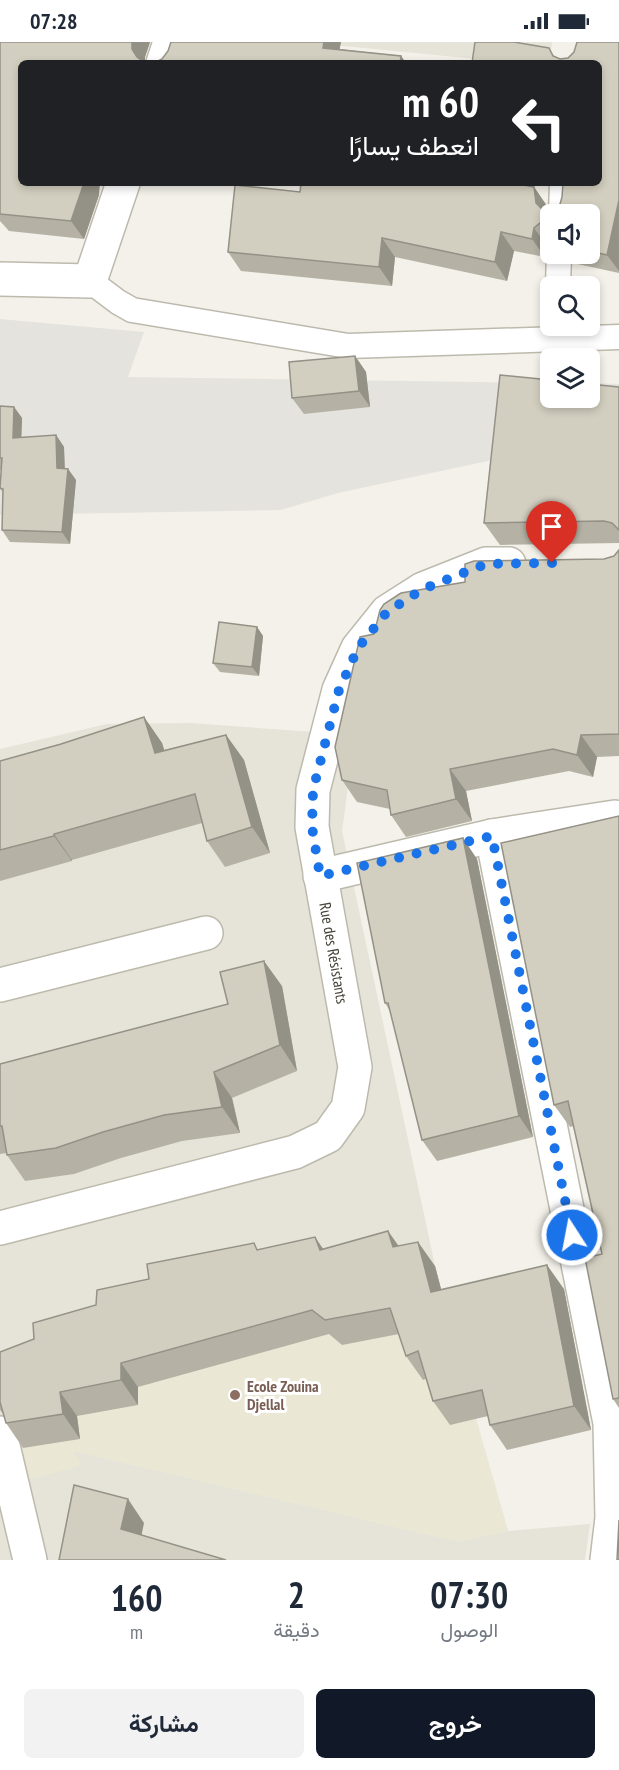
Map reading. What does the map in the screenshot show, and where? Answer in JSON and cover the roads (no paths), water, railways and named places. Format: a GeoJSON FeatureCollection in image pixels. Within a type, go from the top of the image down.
{"type":"FeatureCollection","features":[{"type":"Feature","properties":{"kind":"street"},"geometry":{"type":"LineString","coordinates":[[164,60],[170,42]]}},
{"type":"Feature","properties":{"kind":"street"},"geometry":{"type":"LineString","coordinates":[[0,279],[90,281],[122,186]]}},
{"type":"Feature","properties":{"kind":"street","name":"Rue des Résistants"},"geometry":{"type":"LineString","coordinates":[[0,1228],[295,1152],[327,1136],[348,1108],[355,1067],[312,827],[313,790],[339,690],[358,648],[387,612],[423,589],[486,564],[541,563]]}},
{"type":"Feature","properties":{"kind":"street"},"geometry":{"type":"LineString","coordinates":[[320,876],[492,836],[619,818]]}},
{"type":"Feature","properties":{"kind":"street"},"geometry":{"type":"LineString","coordinates":[[492,836],[610,1423],[612,1518],[607,1560]]}},
{"type":"Feature","properties":{"kind":"street"},"geometry":{"type":"LineString","coordinates":[[0,985],[206,933]]}},
{"type":"Feature","properties":{"kind":"street"},"geometry":{"type":"LineString","coordinates":[[0,1433],[30,1560]]}},
{"type":"Feature","properties":{"kind":"lane"},"geometry":{"type":"LineString","coordinates":[[561,204],[562,186]]}},
{"type":"Feature","properties":{"kind":"lane"},"geometry":{"type":"LineString","coordinates":[[90,281],[132,310],[348,346],[540,334]]}},
{"type":"Feature","properties":{"kind":"lane"},"geometry":{"type":"LineString","coordinates":[[600,336],[619,337]]}},
{"type":"Feature","properties":{"kind":"place","name":"Ecole Zouina Djellal"},"geometry":{"type":"Point","coordinates":[235,1395]}}]}
